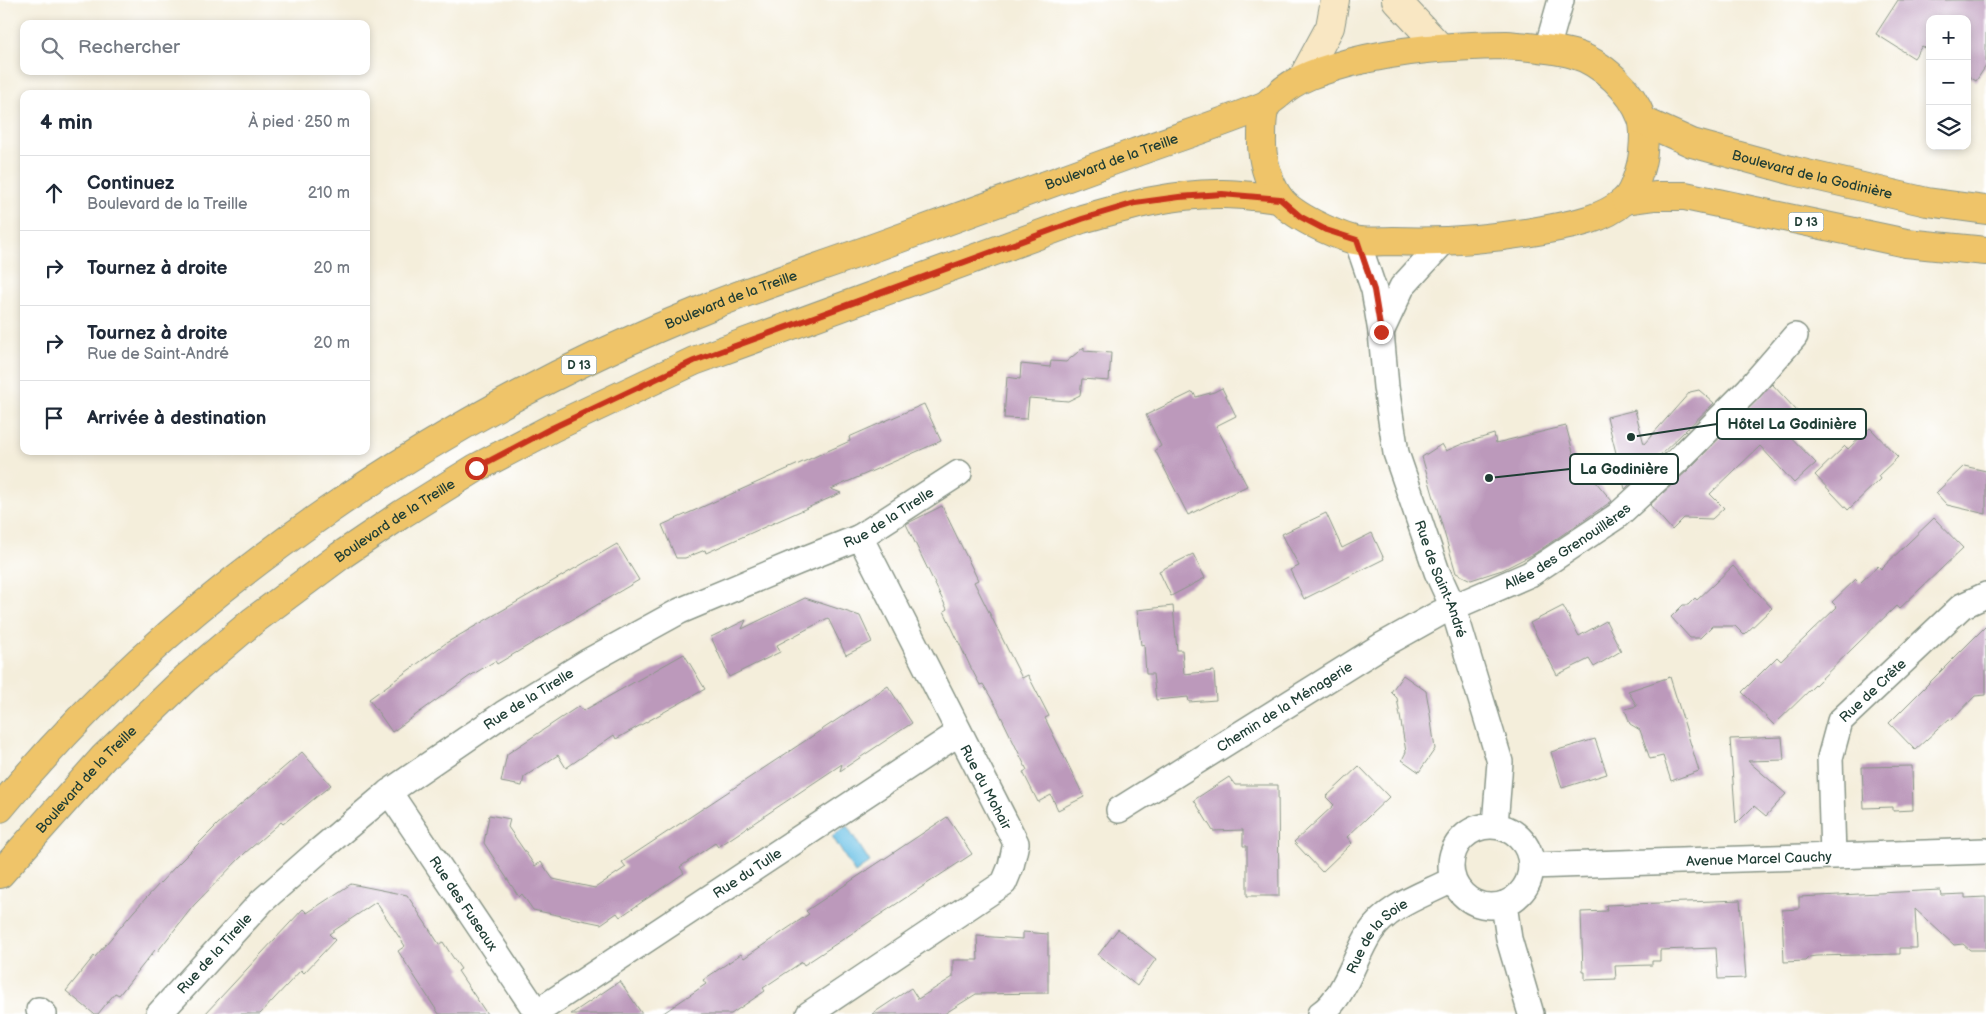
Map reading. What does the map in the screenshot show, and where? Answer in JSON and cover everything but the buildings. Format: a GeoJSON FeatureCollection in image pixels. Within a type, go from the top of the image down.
{"type":"FeatureCollection","features":[{"type":"Feature","properties":{"kind":"main road"},"geometry":{"type":"LineString","coordinates":[[1303,77],[1330,27],[1335,0]]}},
{"type":"Feature","properties":{"kind":"main road"},"geometry":{"type":"LineString","coordinates":[[1396,0],[1440,47]]}},
{"type":"Feature","properties":{"kind":"main road","name":"Boulevard de la Treille"},"geometry":{"type":"LineString","coordinates":[[0,808],[73,727],[118,682],[202,607],[251,568],[356,492],[438,440],[531,388],[623,344],[711,306],[1137,152],[1220,124],[1266,105],[1282,90],[1303,77],[1373,57],[1440,47],[1506,45],[1548,49],[1576,55],[1607,72],[1634,102],[1643,121]]}},
{"type":"Feature","properties":{"kind":"main road"},"geometry":{"type":"LineString","coordinates":[[1266,105],[1262,129],[1262,148],[1264,161],[1280,199],[1301,217],[1318,226],[1357,240],[1443,242],[1490,239],[1573,224],[1611,210],[1626,200],[1643,161],[1643,121]]}},
{"type":"Feature","properties":{"kind":"main road","name":"Boulevard de la Godinière"},"geometry":{"type":"LineString","coordinates":[[1643,121],[1692,143],[1794,171],[1927,202],[1986,210]]}},
{"type":"Feature","properties":{"kind":"main road","name":"Boulevard de la Treille"},"geometry":{"type":"LineString","coordinates":[[0,874],[104,757],[186,678],[252,621],[340,556],[402,514],[476,468],[552,428],[694,361],[1082,219],[1135,203],[1179,197],[1222,194],[1280,199]]}},
{"type":"Feature","properties":{"kind":"main road","name":"D 13"},"geometry":{"type":"LineString","coordinates":[[1626,200],[1655,196],[1685,196],[1906,243],[1986,251]]}},
{"type":"Feature","properties":{"kind":"street"},"geometry":{"type":"LineString","coordinates":[[1548,49],[1561,0]]}},
{"type":"Feature","properties":{"kind":"street","name":"Rue de Saint-André"},"geometry":{"type":"LineString","coordinates":[[1357,240],[1374,290],[1396,453],[1437,572],[1453,607],[1500,762],[1494,825]]}},
{"type":"Feature","properties":{"kind":"street"},"geometry":{"type":"LineString","coordinates":[[1381,332],[1402,288],[1443,242]]}},
{"type":"Feature","properties":{"kind":"street","name":"Allée des Grenouillères"},"geometry":{"type":"LineString","coordinates":[[1453,607],[1530,574],[1617,516],[1678,460],[1749,388],[1795,336]]}},
{"type":"Feature","properties":{"kind":"street","name":"Rue de la Tirelle"},"geometry":{"type":"LineString","coordinates":[[159,1014],[262,901],[389,792],[503,714],[589,661],[680,611],[860,537],[959,473]]}},
{"type":"Feature","properties":{"kind":"street","name":"Rue du Mohair"},"geometry":{"type":"LineString","coordinates":[[809,1014],[1004,883],[1012,866],[1016,843],[959,735],[860,537]]}},
{"type":"Feature","properties":{"kind":"street","name":"Rue de Crête"},"geometry":{"type":"LineString","coordinates":[[1833,855],[1830,758],[1840,721],[1962,606],[1986,595]]}},
{"type":"Feature","properties":{"kind":"street","name":"Chemin de la Ménagerie"},"geometry":{"type":"LineString","coordinates":[[1119,810],[1381,646],[1453,607]]}},
{"type":"Feature","properties":{"kind":"street","name":"Rue du Tulle"},"geometry":{"type":"LineString","coordinates":[[537,1013],[948,740],[959,735]]}},
{"type":"Feature","properties":{"kind":"street","name":"Rue des Fuseaux"},"geometry":{"type":"LineString","coordinates":[[389,792],[537,1013]]}},
{"type":"Feature","properties":{"kind":"street"},"geometry":{"type":"LineString","coordinates":[[1494,825],[1506,828],[1516,834],[1530,854],[1531,866],[1524,890],[1515,899],[1492,907],[1479,905],[1463,895],[1452,880],[1450,866],[1452,853],[1458,841],[1468,832],[1481,826],[1494,825]]}},
{"type":"Feature","properties":{"kind":"street","name":"Avenue Marcel Cauchy"},"geometry":{"type":"LineString","coordinates":[[1531,866],[1986,851]]}},
{"type":"Feature","properties":{"kind":"street","name":"Rue de la Soie"},"geometry":{"type":"LineString","coordinates":[[1320,1014],[1345,984],[1370,932],[1387,914],[1412,899],[1452,880]]}},
{"type":"Feature","properties":{"kind":"street"},"geometry":{"type":"LineString","coordinates":[[1504,904],[1509,939],[1531,1014]]}},
{"type":"Feature","properties":{"kind":"water"},"geometry":{"type":"Polygon","coordinates":[[[847,826],[870,862],[855,873],[832,836],[847,826]]]}},
{"type":"Feature","properties":{"kind":"place","name":"Hôtel La Godinière"},"geometry":{"type":"Point","coordinates":[1631,437]}},
{"type":"Feature","properties":{"kind":"place","name":"La Godinière"},"geometry":{"type":"Point","coordinates":[1489,478]}},
{"type":"Feature","properties":{"kind":"route"},"geometry":{"type":"LineString","coordinates":[[476,468],[552,428],[694,361],[1082,219],[1135,203],[1222,194],[1280,199],[1301,217],[1326,230],[1357,240],[1374,290],[1381,332]]}}]}
